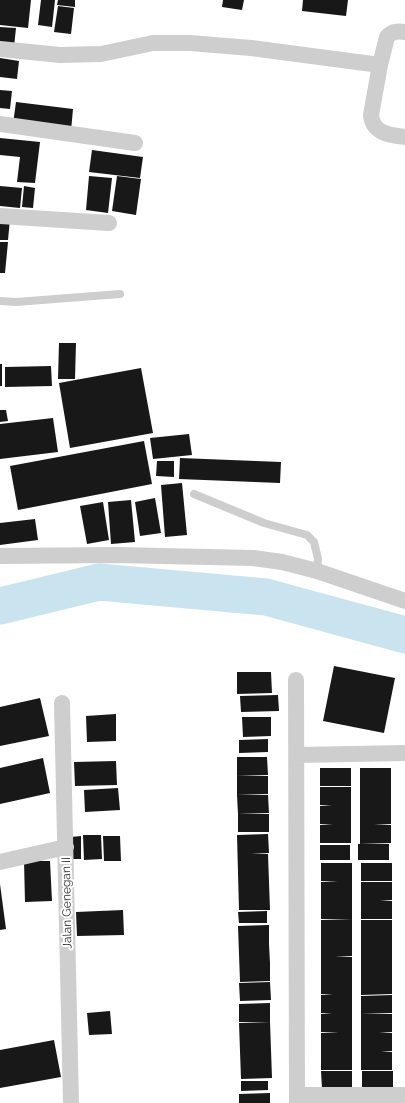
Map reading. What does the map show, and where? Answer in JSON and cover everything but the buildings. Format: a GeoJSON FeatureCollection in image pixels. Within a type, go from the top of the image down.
{"type":"FeatureCollection","features":[{"type":"Feature","properties":{"kind":"street"},"geometry":{"type":"LineString","coordinates":[[405,32],[396,31],[389,34],[387,37],[380,65],[371,115],[376,128],[380,131],[386,134],[405,137]]}},
{"type":"Feature","properties":{"kind":"street"},"geometry":{"type":"LineString","coordinates":[[0,49],[60,55],[101,54],[153,43],[190,42],[251,48],[380,65]]}},
{"type":"Feature","properties":{"kind":"street"},"geometry":{"type":"LineString","coordinates":[[0,124],[135,143]]}},
{"type":"Feature","properties":{"kind":"street"},"geometry":{"type":"LineString","coordinates":[[0,216],[109,223]]}},
{"type":"Feature","properties":{"kind":"street"},"geometry":{"type":"LineString","coordinates":[[0,556],[117,555],[223,557],[282,562],[317,571],[405,601]]}},
{"type":"Feature","properties":{"kind":"street"},"geometry":{"type":"LineString","coordinates":[[296,680],[297,1099],[405,1095]]}},
{"type":"Feature","properties":{"kind":"street","name":"Jalan Genegan II"},"geometry":{"type":"LineString","coordinates":[[62,703],[71,1103]]}},
{"type":"Feature","properties":{"kind":"street"},"geometry":{"type":"LineString","coordinates":[[297,755],[405,753]]}},
{"type":"Feature","properties":{"kind":"street"},"geometry":{"type":"LineString","coordinates":[[0,862],[66,847]]}},
{"type":"Feature","properties":{"kind":"lane"},"geometry":{"type":"LineString","coordinates":[[0,301],[16,302],[120,294]]}},
{"type":"Feature","properties":{"kind":"lane"},"geometry":{"type":"LineString","coordinates":[[194,494],[264,523],[307,536],[314,542],[318,559],[317,571]]}},
{"type":"Feature","properties":{"kind":"waterway"},"geometry":{"type":"LineString","coordinates":[[0,606],[99,582],[266,597],[405,635]]}}]}
